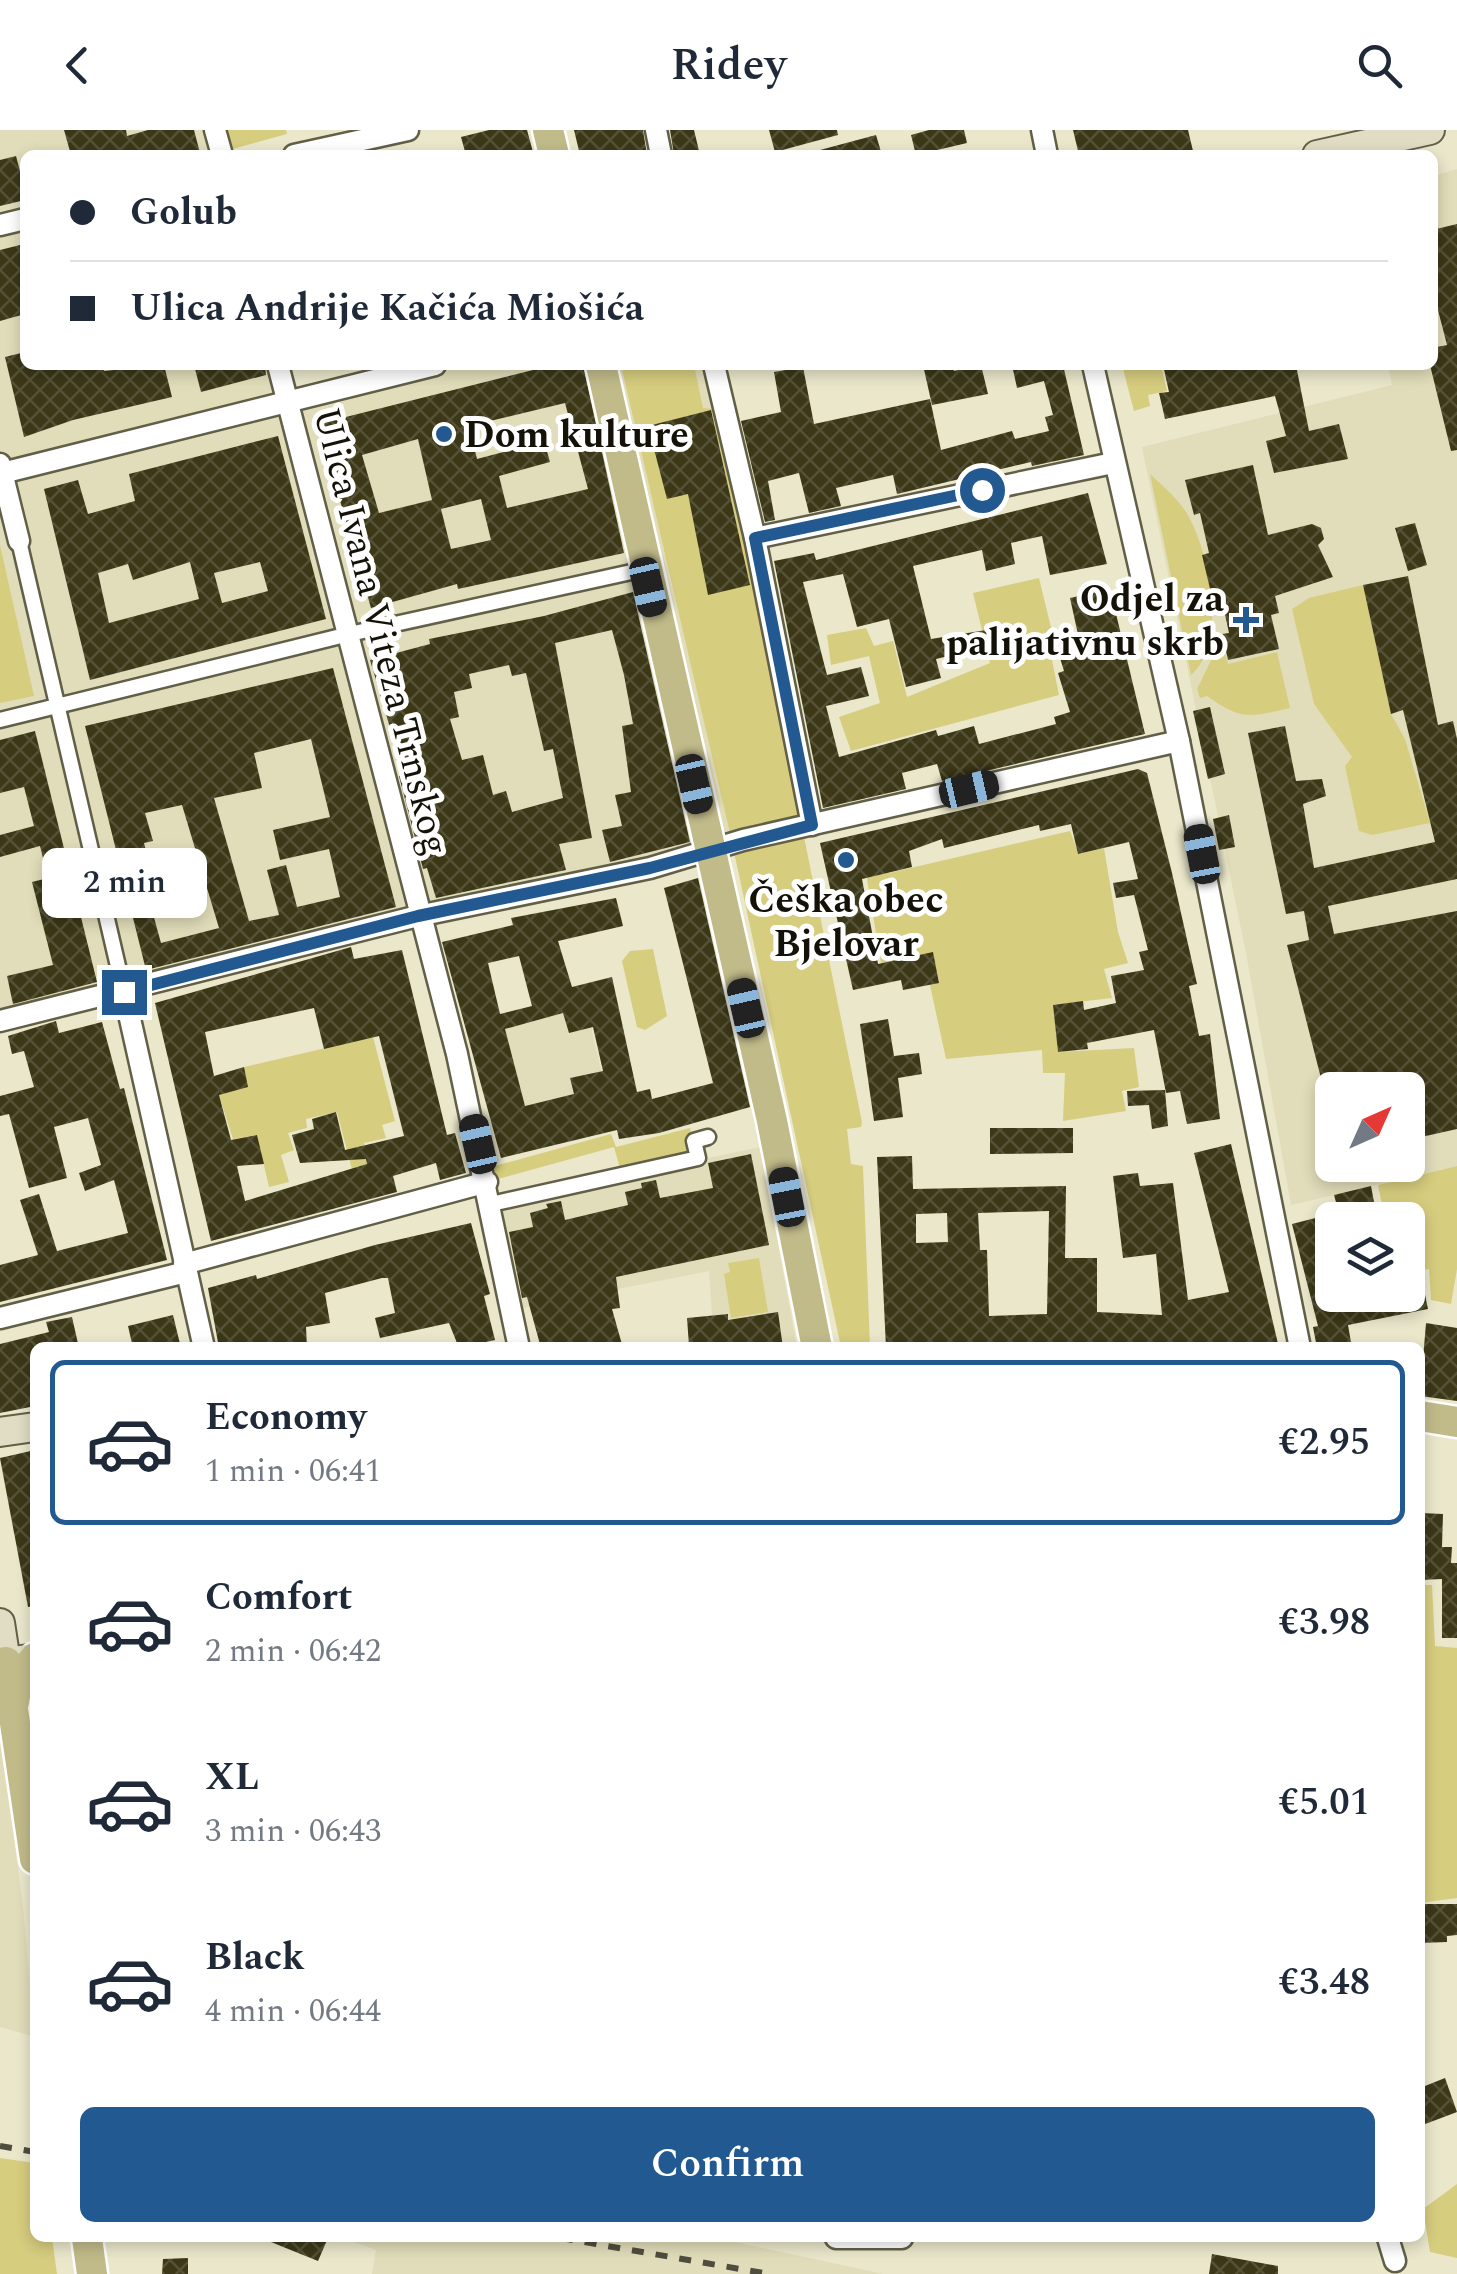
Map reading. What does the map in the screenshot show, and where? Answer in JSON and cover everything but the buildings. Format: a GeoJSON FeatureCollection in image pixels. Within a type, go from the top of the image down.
{"type":"FeatureCollection","features":[{"type":"Feature","properties":{"kind":"main road"},"geometry":{"type":"LineString","coordinates":[[1340,150],[1430,130]]}},
{"type":"Feature","properties":{"kind":"main road"},"geometry":{"type":"LineString","coordinates":[[602,370],[774,1132],[816,1342]]}},
{"type":"Feature","properties":{"kind":"main road"},"geometry":{"type":"LineString","coordinates":[[1425,1417],[1457,1422]]}},
{"type":"Feature","properties":{"kind":"main road"},"geometry":{"type":"LineString","coordinates":[[1,1432],[30,1428]]}},
{"type":"Feature","properties":{"kind":"main road"},"geometry":{"type":"LineString","coordinates":[[0,1623],[13,1661],[14,1710],[30,1823]]}},
{"type":"Feature","properties":{"kind":"main road"},"geometry":{"type":"LineString","coordinates":[[88,2242],[92,2274]]}},
{"type":"Feature","properties":{"kind":"street"},"geometry":{"type":"LineString","coordinates":[[317,150],[408,130]]}},
{"type":"Feature","properties":{"kind":"street","name":"Ulica Ivana Viteza Trnskog"},"geometry":{"type":"LineString","coordinates":[[279,370],[489,1192],[519,1342]]}},
{"type":"Feature","properties":{"kind":"street"},"geometry":{"type":"LineString","coordinates":[[203,1342],[1,469],[416,370]]}},
{"type":"Feature","properties":{"kind":"street"},"geometry":{"type":"LineString","coordinates":[[715,370],[755,538],[812,825]]}},
{"type":"Feature","properties":{"kind":"street"},"geometry":{"type":"LineString","coordinates":[[1094,370],[1179,741],[1299,1342]]}},
{"type":"Feature","properties":{"kind":"street"},"geometry":{"type":"LineString","coordinates":[[755,538],[1113,463]]}},
{"type":"Feature","properties":{"kind":"street"},"geometry":{"type":"LineString","coordinates":[[0,720],[345,635],[644,569]]}},
{"type":"Feature","properties":{"kind":"street"},"geometry":{"type":"LineString","coordinates":[[0,1021],[418,916],[650,868],[812,825],[1179,741]]}},
{"type":"Feature","properties":{"kind":"street"},"geometry":{"type":"LineString","coordinates":[[0,1318],[489,1192],[698,1158],[694,1141],[708,1136]]}},
{"type":"Feature","properties":{"kind":"street"},"geometry":{"type":"LineString","coordinates":[[1389,2242],[1394,2261]]}},
{"type":"Feature","properties":{"kind":"shaded area"},"geometry":{"type":"Polygon","coordinates":[[[0,130],[215,130],[221,150],[20,150],[20,370],[278,370],[288,403],[424,370],[715,370],[812,825],[0,1021],[0,130]]]}},
{"type":"Feature","properties":{"kind":"shaded area"},"geometry":{"type":"Polygon","coordinates":[[[224,130],[286,130],[287,134],[229,150],[224,130]]]}},
{"type":"Feature","properties":{"kind":"shaded area"},"geometry":{"type":"Polygon","coordinates":[[[1457,169],[1457,1166],[1425,1174],[1425,1072],[1315,1072],[1315,1182],[1389,1182],[1291,1205],[1246,953],[1142,447],[1392,385],[1389,370],[1438,370],[1438,175],[1457,169]]]}},
{"type":"Feature","properties":{"kind":"shaded area"},"geometry":{"type":"Polygon","coordinates":[[[622,370],[695,370],[703,408],[713,409],[732,483],[862,1122],[861,1127],[847,1129],[851,1164],[863,1166],[870,1342],[840,1342],[729,829],[622,370]]]}},
{"type":"Feature","properties":{"kind":"shaded area"},"geometry":{"type":"Polygon","coordinates":[[[1123,370],[1162,370],[1167,391],[1148,395],[1150,406],[1134,411],[1123,370]]]}},
{"type":"Feature","properties":{"kind":"shaded area"},"geometry":{"type":"Polygon","coordinates":[[[1150,474],[1187,514],[1209,578],[1209,643],[1191,675],[1150,474]]]}},
{"type":"Feature","properties":{"kind":"shaded area"},"geometry":{"type":"Polygon","coordinates":[[[0,545],[34,696],[0,703],[0,545]]]}},
{"type":"Feature","properties":{"kind":"shaded area"},"geometry":{"type":"Polygon","coordinates":[[[1039,578],[1056,648],[1050,650],[1059,695],[851,751],[839,717],[880,703],[869,656],[831,665],[827,635],[866,628],[874,646],[893,641],[907,697],[990,663],[973,593],[1039,578]]]}},
{"type":"Feature","properties":{"kind":"shaded area"},"geometry":{"type":"Polygon","coordinates":[[[1363,585],[1391,714],[1405,739],[1430,823],[1372,835],[1359,831],[1345,766],[1352,757],[1314,704],[1292,609],[1309,598],[1363,585]]]}},
{"type":"Feature","properties":{"kind":"shaded area"},"geometry":{"type":"Polygon","coordinates":[[[1221,640],[1228,664],[1277,652],[1290,708],[1246,715],[1207,696],[1200,698],[1197,689],[1221,640]]]}},
{"type":"Feature","properties":{"kind":"shaded area"},"geometry":{"type":"Polygon","coordinates":[[[1070,831],[1079,854],[1104,848],[1118,932],[1128,963],[1104,969],[1112,998],[1053,1005],[1058,1052],[1134,1048],[1139,1087],[1122,1091],[1126,1111],[1063,1121],[1065,1073],[1043,1073],[1042,1050],[946,1059],[930,985],[939,982],[932,953],[881,963],[866,873],[889,873],[1070,831]]]}},
{"type":"Feature","properties":{"kind":"shaded area"},"geometry":{"type":"Polygon","coordinates":[[[653,949],[667,1016],[645,1030],[637,1027],[622,961],[630,951],[653,949]]]}},
{"type":"Feature","properties":{"kind":"shaded area"},"geometry":{"type":"Polygon","coordinates":[[[563,1013],[591,1027],[615,1130],[501,1158],[470,1039],[563,1013]]]}},
{"type":"Feature","properties":{"kind":"shaded area"},"geometry":{"type":"Polygon","coordinates":[[[373,1037],[395,1121],[382,1125],[386,1138],[364,1143],[371,1176],[355,1181],[337,1112],[306,1119],[307,1128],[288,1133],[294,1150],[281,1155],[289,1182],[269,1187],[257,1135],[233,1139],[219,1095],[244,1067],[373,1037]]]}},
{"type":"Feature","properties":{"kind":"shaded area"},"geometry":{"type":"Polygon","coordinates":[[[690,1128],[698,1158],[622,1176],[614,1147],[487,1182],[484,1169],[611,1134],[616,1147],[690,1128]]]}},
{"type":"Feature","properties":{"kind":"shaded area"},"geometry":{"type":"Polygon","coordinates":[[[760,1147],[796,1342],[714,1342],[714,1337],[730,1335],[728,1314],[712,1315],[709,1271],[512,1310],[491,1204],[760,1147]]]}},
{"type":"Feature","properties":{"kind":"shaded area"},"geometry":{"type":"Polygon","coordinates":[[[1457,1166],[1457,1269],[1451,1304],[1431,1300],[1429,1269],[1425,1270],[1425,1202],[1381,1202],[1378,1185],[1425,1182],[1425,1174],[1457,1166]]]}},
{"type":"Feature","properties":{"kind":"shaded area"},"geometry":{"type":"Polygon","coordinates":[[[759,1258],[768,1312],[731,1318],[724,1274],[730,1272],[728,1263],[759,1258]]]}},
{"type":"Feature","properties":{"kind":"shaded area"},"geometry":{"type":"Polygon","coordinates":[[[1425,1585],[1432,1585],[1435,1646],[1457,1648],[1457,1898],[1425,1902],[1425,1585]]]}},
{"type":"Feature","properties":{"kind":"shaded area"},"geometry":{"type":"Polygon","coordinates":[[[0,1737],[23,1906],[30,2036],[0,2027],[0,1737]]]}},
{"type":"Feature","properties":{"kind":"shaded area"},"geometry":{"type":"Polygon","coordinates":[[[0,2158],[30,2162],[30,2242],[53,2242],[57,2274],[0,2274],[0,2158]]]}},
{"type":"Feature","properties":{"kind":"shaded area"},"geometry":{"type":"Polygon","coordinates":[[[1457,2184],[1457,2258],[1430,2252],[1425,2208],[1457,2184]]]}},
{"type":"Feature","properties":{"kind":"shaded area"},"geometry":{"type":"Polygon","coordinates":[[[354,2242],[735,2242],[883,2274],[372,2274],[376,2250],[354,2242]]]}},
{"type":"Feature","properties":{"kind":"railway"},"geometry":{"type":"LineString","coordinates":[[0,2146],[30,2151]]}},
{"type":"Feature","properties":{"kind":"railway"},"geometry":{"type":"LineString","coordinates":[[584,2242],[769,2274]]}},
{"type":"Feature","properties":{"kind":"place","name":"Dom kulture"},"geometry":{"type":"Point","coordinates":[444,434]}},
{"type":"Feature","properties":{"kind":"place","name":"Odjel za palijativnu skrb"},"geometry":{"type":"Point","coordinates":[1246,620]}},
{"type":"Feature","properties":{"kind":"place","name":"Češka obec Bjelovar"},"geometry":{"type":"Point","coordinates":[846,860]}},
{"type":"Feature","properties":{"kind":"route"},"geometry":{"type":"LineString","coordinates":[[124,992],[418,916],[650,868],[812,825],[755,538],[982,490]]}}]}
